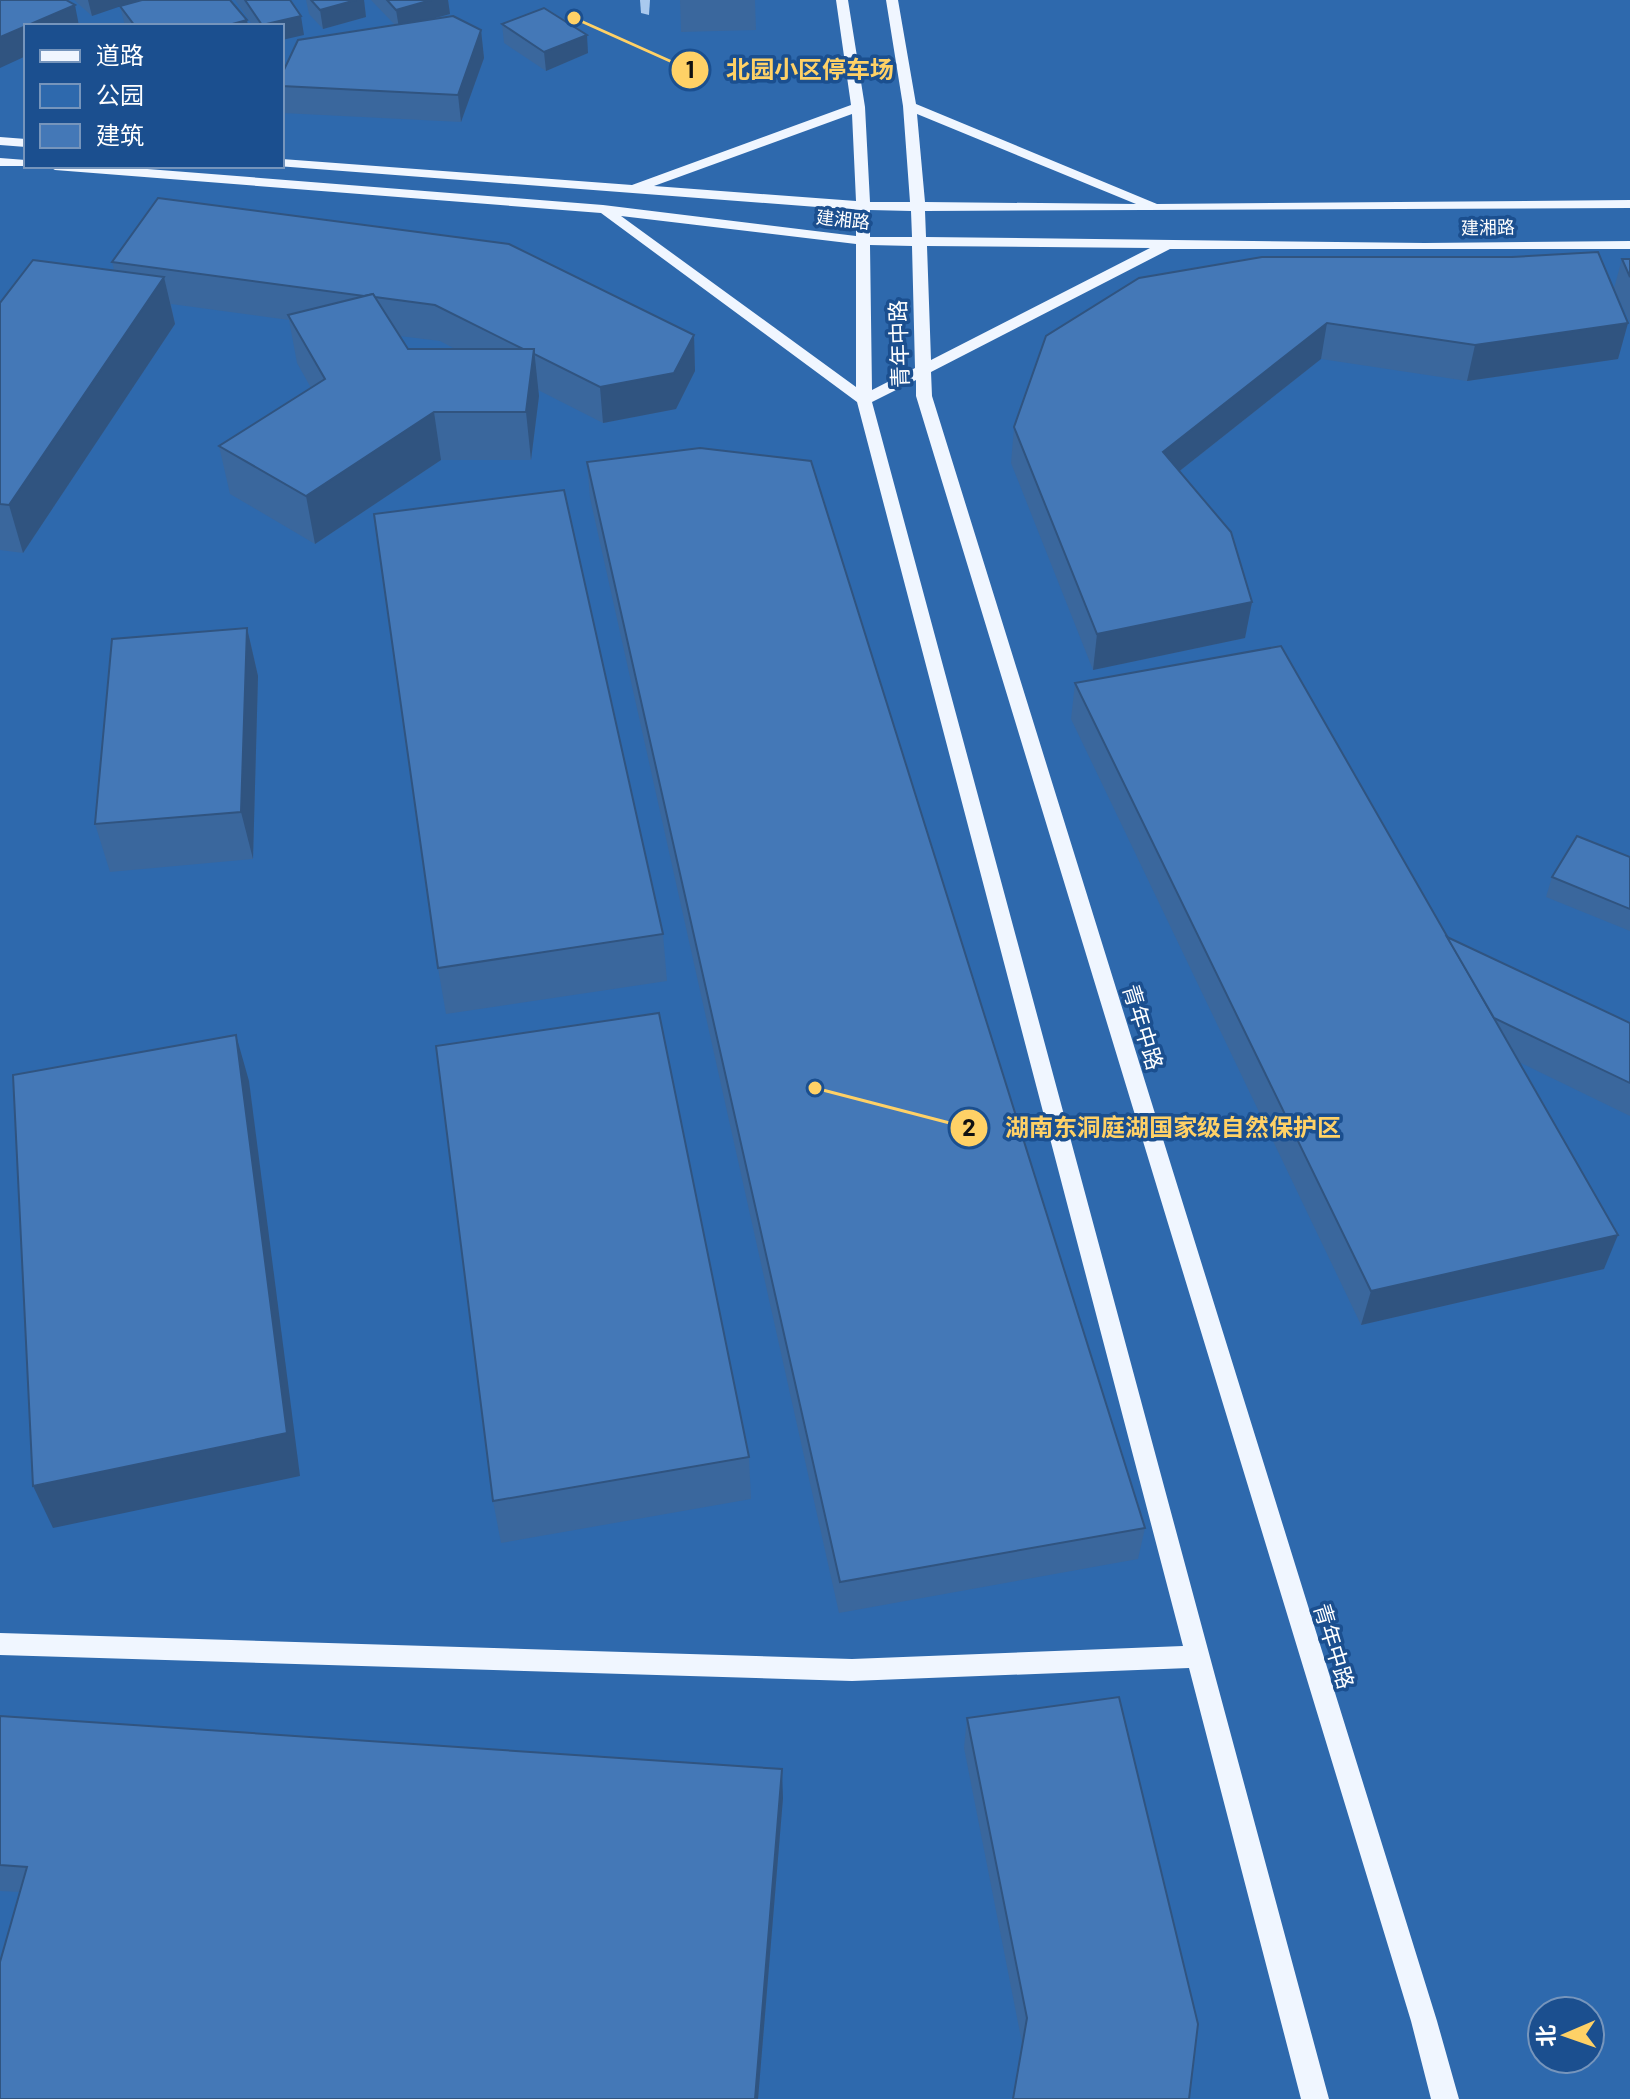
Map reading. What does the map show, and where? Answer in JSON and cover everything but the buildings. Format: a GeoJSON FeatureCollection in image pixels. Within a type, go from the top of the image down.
{"type":"FeatureCollection","features":[{"type":"Feature","properties":{"kind":"main road","name":"青年中路"},"geometry":{"type":"LineString","coordinates":[[842,0],[858,107],[864,241],[864,400],[1315,2099]]}},
{"type":"Feature","properties":{"kind":"main road","name":"青年中路"},"geometry":{"type":"LineString","coordinates":[[892,0],[910,106],[920,243],[924,396],[1445,2099]]}},
{"type":"Feature","properties":{"kind":"main road"},"geometry":{"type":"LineString","coordinates":[[910,106],[1162,208]]}},
{"type":"Feature","properties":{"kind":"main road"},"geometry":{"type":"LineString","coordinates":[[627,191],[858,107]]}},
{"type":"Feature","properties":{"kind":"main road"},"geometry":{"type":"LineString","coordinates":[[0,141],[24,143]]}},
{"type":"Feature","properties":{"kind":"main road"},"geometry":{"type":"LineString","coordinates":[[0,162],[24,164]]}},
{"type":"Feature","properties":{"kind":"main road","name":"建湘路"},"geometry":{"type":"LineString","coordinates":[[284,163],[627,191],[863,206],[1162,208],[1630,204]]}},
{"type":"Feature","properties":{"kind":"main road","name":"建湘路"},"geometry":{"type":"LineString","coordinates":[[80,168],[603,209],[864,241],[1168,245],[1630,245]]}},
{"type":"Feature","properties":{"kind":"main road"},"geometry":{"type":"LineString","coordinates":[[603,209],[864,400],[1168,245]]}},
{"type":"Feature","properties":{"kind":"main road"},"geometry":{"type":"LineString","coordinates":[[0,1644],[852,1670],[1198,1657]]}},
{"type":"Feature","properties":{"kind":"street"},"geometry":{"type":"LineString","coordinates":[[645,0],[646,13]]}},
{"type":"Feature","properties":{"kind":"green space"},"geometry":{"type":"Polygon","coordinates":[[[0,0],[1630,0],[1630,2099],[0,2099],[0,0]]]}},
{"type":"Feature","properties":{"kind":"place","name":"北园小区停车场"},"geometry":{"type":"Point","coordinates":[574,18]}},
{"type":"Feature","properties":{"kind":"place","name":"湖南东洞庭湖国家级自然保护区"},"geometry":{"type":"Point","coordinates":[815,1088]}}]}
